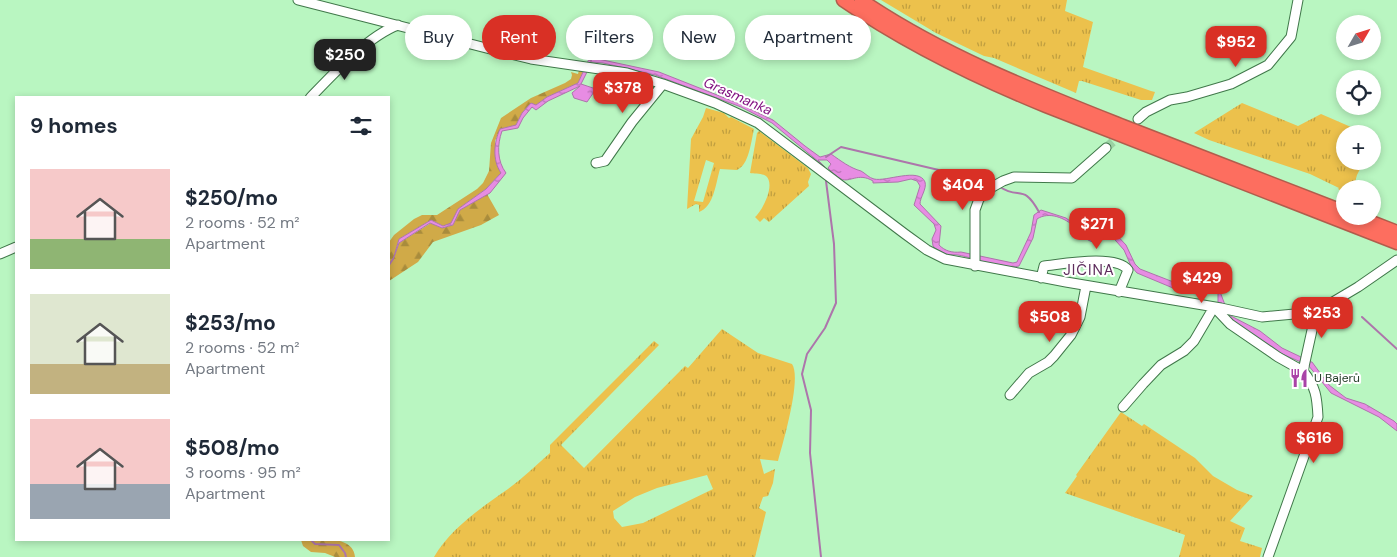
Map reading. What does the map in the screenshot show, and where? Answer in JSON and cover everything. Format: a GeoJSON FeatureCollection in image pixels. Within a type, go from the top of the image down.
{"type":"FeatureCollection","features":[{"type":"Feature","properties":{"kind":"highway"},"geometry":{"type":"LineString","coordinates":[[842,0],[917,47],[1000,87],[1397,243]]}},
{"type":"Feature","properties":{"kind":"highway"},"geometry":{"type":"LineString","coordinates":[[861,0],[942,48],[1010,81],[1336,208]]}},
{"type":"Feature","properties":{"kind":"highway"},"geometry":{"type":"LineString","coordinates":[[1379,225],[1397,232]]}},
{"type":"Feature","properties":{"kind":"street"},"geometry":{"type":"LineString","coordinates":[[298,0],[512,55],[568,65],[605,69],[663,84],[715,103],[758,123],[927,250],[945,259],[975,260],[1041,278],[1221,309],[1262,318],[1316,312],[1358,287],[1397,260]]}},
{"type":"Feature","properties":{"kind":"street"},"geometry":{"type":"LineString","coordinates":[[1138,119],[1146,112],[1170,100],[1231,84],[1268,65],[1291,37],[1298,0]]}},
{"type":"Feature","properties":{"kind":"street"},"geometry":{"type":"LineString","coordinates":[[312,96],[372,38],[398,25]]}},
{"type":"Feature","properties":{"kind":"street"},"geometry":{"type":"LineString","coordinates":[[596,163],[605,161],[632,122],[663,84]]}},
{"type":"Feature","properties":{"kind":"street"},"geometry":{"type":"LineString","coordinates":[[975,260],[975,210],[979,199],[997,185],[1014,177],[1072,178],[1106,148]]}},
{"type":"Feature","properties":{"kind":"street"},"geometry":{"type":"LineString","coordinates":[[0,254],[15,247]]}},
{"type":"Feature","properties":{"kind":"street"},"geometry":{"type":"LineString","coordinates":[[1041,278],[1044,266],[1092,261],[1116,262],[1125,265],[1128,270],[1119,292]]}},
{"type":"Feature","properties":{"kind":"street"},"geometry":{"type":"LineString","coordinates":[[1010,395],[1029,373],[1048,362],[1071,336],[1080,317],[1086,286]]}},
{"type":"Feature","properties":{"kind":"street"},"geometry":{"type":"LineString","coordinates":[[1221,309],[1230,324],[1278,357],[1304,366]]}},
{"type":"Feature","properties":{"kind":"street"},"geometry":{"type":"LineString","coordinates":[[1123,407],[1162,365],[1184,351],[1194,341],[1221,309]]}},
{"type":"Feature","properties":{"kind":"street"},"geometry":{"type":"LineString","coordinates":[[1268,557],[1318,417],[1317,395],[1304,366],[1316,312]]}},
{"type":"Feature","properties":{"kind":"green space"},"geometry":{"type":"Polygon","coordinates":[[[881,0],[1067,0],[1065,11],[1093,22],[1083,67],[1155,92],[1152,100],[1141,100],[1079,81],[1076,93],[994,58],[984,56],[936,33],[881,0]]]}},
{"type":"Feature","properties":{"kind":"green space"},"geometry":{"type":"Polygon","coordinates":[[[579,70],[584,70],[578,83],[547,97],[536,105],[531,103],[522,113],[516,125],[500,129],[495,141],[501,173],[486,189],[458,209],[452,223],[443,226],[431,220],[399,239],[393,260],[399,243],[431,223],[442,228],[453,225],[460,210],[487,194],[499,215],[481,225],[433,242],[418,262],[390,280],[390,241],[394,235],[414,219],[422,215],[437,215],[477,189],[483,183],[489,171],[491,143],[501,118],[531,98],[565,83],[571,79],[571,72],[578,74],[579,70]]]}},
{"type":"Feature","properties":{"kind":"green space"},"geometry":{"type":"Polygon","coordinates":[[[1242,103],[1298,126],[1321,114],[1346,125],[1336,125],[1336,170],[1360,170],[1356,180],[1336,180],[1336,187],[1310,174],[1209,140],[1194,133],[1242,103]]]}},
{"type":"Feature","properties":{"kind":"green space"},"geometry":{"type":"Polygon","coordinates":[[[706,108],[724,113],[729,118],[731,117],[754,129],[749,152],[744,163],[737,170],[720,169],[711,200],[699,212],[699,205],[696,204],[687,209],[691,139],[706,108]],[[706,160],[694,201],[703,202],[714,163],[706,160]]]}},
{"type":"Feature","properties":{"kind":"green space"},"geometry":{"type":"Polygon","coordinates":[[[759,131],[808,168],[811,174],[808,182],[809,186],[769,222],[764,218],[760,222],[755,217],[767,198],[769,180],[764,175],[750,173],[757,133],[759,131]]]}},
{"type":"Feature","properties":{"kind":"green space"},"geometry":{"type":"Polygon","coordinates":[[[722,329],[758,353],[792,364],[795,383],[778,461],[760,459],[764,474],[775,469],[773,483],[768,496],[763,497],[759,508],[766,512],[755,557],[434,557],[458,528],[477,511],[514,485],[550,453],[550,445],[654,341],[659,345],[561,445],[584,468],[685,366],[688,368],[722,329]],[[707,475],[657,488],[635,497],[613,511],[614,518],[622,527],[643,523],[713,489],[707,475]]]}},
{"type":"Feature","properties":{"kind":"green space"},"geometry":{"type":"Polygon","coordinates":[[[1121,412],[1142,426],[1144,424],[1195,458],[1213,476],[1237,490],[1253,496],[1230,521],[1245,528],[1240,541],[1262,548],[1260,557],[1179,557],[1185,535],[1065,493],[1121,412]]]}},
{"type":"Feature","properties":{"kind":"green space"},"geometry":{"type":"Polygon","coordinates":[[[301,541],[337,541],[348,545],[353,550],[355,557],[335,557],[325,553],[311,552],[303,546],[301,541]]]}},
{"type":"Feature","properties":{"kind":"water"},"geometry":{"type":"Polygon","coordinates":[[[589,60],[603,60],[659,72],[740,104],[773,120],[820,157],[831,154],[872,178],[879,179],[909,175],[922,178],[925,185],[920,204],[941,226],[939,245],[949,251],[1013,263],[1017,262],[1031,232],[1034,215],[1041,210],[1066,218],[1094,239],[1103,230],[1112,230],[1126,245],[1135,264],[1140,269],[1176,283],[1199,278],[1210,281],[1219,289],[1231,316],[1260,331],[1282,348],[1301,357],[1303,361],[1312,362],[1329,385],[1346,398],[1365,404],[1394,421],[1397,424],[1397,431],[1379,417],[1331,393],[1308,365],[1275,351],[1231,321],[1218,303],[1218,293],[1213,288],[1204,283],[1193,282],[1173,288],[1137,273],[1131,266],[1124,250],[1108,232],[1104,233],[1094,242],[1086,238],[1067,221],[1047,216],[1037,219],[1033,238],[1019,266],[1004,267],[958,255],[945,254],[933,246],[932,239],[936,230],[934,224],[914,205],[920,186],[917,181],[911,179],[898,182],[873,183],[868,178],[863,177],[848,180],[841,179],[828,168],[831,164],[827,160],[818,160],[825,167],[772,123],[741,107],[655,75],[603,63],[592,62],[581,84],[596,89],[587,102],[574,98],[572,93],[580,86],[548,101],[536,110],[532,107],[518,128],[502,131],[499,153],[506,173],[490,193],[460,210],[453,225],[442,228],[430,223],[399,243],[393,260],[399,239],[431,220],[443,226],[451,223],[458,209],[486,189],[501,173],[495,157],[496,140],[500,129],[516,125],[522,113],[531,103],[536,105],[547,97],[578,83],[589,60]]]}},
{"type":"Feature","properties":{"kind":"waterway"},"geometry":{"type":"LineString","coordinates":[[826,157],[841,147],[994,183]]}},
{"type":"Feature","properties":{"kind":"waterway"},"geometry":{"type":"LineString","coordinates":[[821,557],[810,453],[811,410],[802,374],[807,354],[825,328],[836,303],[834,244],[826,181]]}},
{"type":"Feature","properties":{"kind":"waterway"},"geometry":{"type":"LineString","coordinates":[[1000,187],[1007,191],[1025,195],[1034,203],[1039,212]]}},
{"type":"Feature","properties":{"kind":"waterway","name":"Grasmanka"},"geometry":{"type":"LineString","coordinates":[[390,264],[393,259]]}},
{"type":"Feature","properties":{"kind":"waterway"},"geometry":{"type":"LineString","coordinates":[[1362,317],[1397,349]]}},
{"type":"Feature","properties":{"kind":"waterway","name":"Grasmanka"},"geometry":{"type":"LineString","coordinates":[[312,541],[315,544],[339,545],[346,557]]}},
{"type":"Feature","properties":{"kind":"tunnel"},"geometry":{"type":"LineString","coordinates":[[1106,148],[1138,119]]}},
{"type":"Feature","properties":{"kind":"place","name":"U Bajerů"},"geometry":{"type":"Point","coordinates":[1299,378]}},
{"type":"Feature","properties":{"kind":"district","name":"JIČINA"},"geometry":{"type":"Point","coordinates":[1089,270]}}]}
